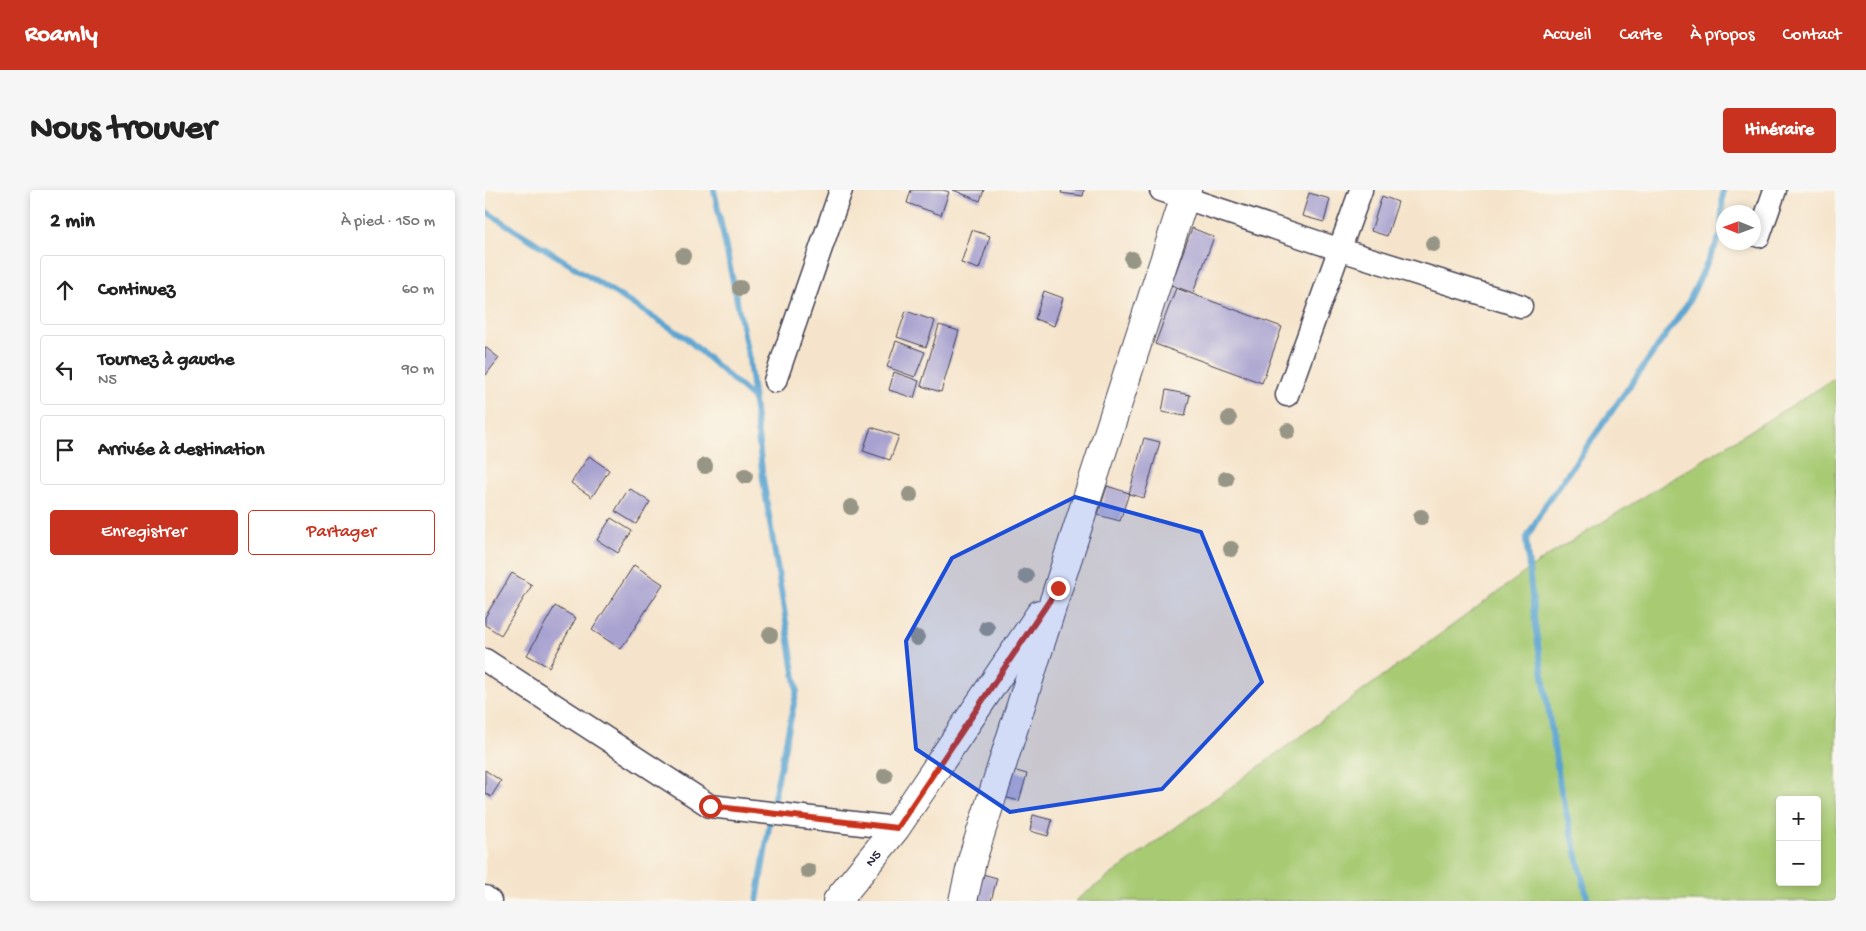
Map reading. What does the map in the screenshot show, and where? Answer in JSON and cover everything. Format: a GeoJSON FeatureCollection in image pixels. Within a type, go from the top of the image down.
{"type":"FeatureCollection","features":[{"type":"Feature","properties":{"kind":"main road"},"geometry":{"type":"LineString","coordinates":[[963,901],[973,857],[1058,588],[1177,192]]}},
{"type":"Feature","properties":{"kind":"main road","name":"N5"},"geometry":{"type":"LineString","coordinates":[[837,901],[897,828],[1058,588]]}},
{"type":"Feature","properties":{"kind":"street"},"geometry":{"type":"LineString","coordinates":[[775,381],[841,190]]}},
{"type":"Feature","properties":{"kind":"street"},"geometry":{"type":"LineString","coordinates":[[1287,395],[1341,250],[1361,190]]}},
{"type":"Feature","properties":{"kind":"street"},"geometry":{"type":"LineString","coordinates":[[1761,230],[1775,190]]}},
{"type":"Feature","properties":{"kind":"street"},"geometry":{"type":"LineString","coordinates":[[1177,192],[1341,250],[1521,306]]}},
{"type":"Feature","properties":{"kind":"street"},"geometry":{"type":"LineString","coordinates":[[485,660],[710,806],[897,828]]}},
{"type":"Feature","properties":{"kind":"street"},"geometry":{"type":"LineString","coordinates":[[485,897],[491,901]]}},
{"type":"Feature","properties":{"kind":"highlighted area"},"geometry":{"type":"Polygon","coordinates":[[[1075,497],[1201,532],[1262,682],[1162,789],[1010,812],[916,749],[906,641],[952,558],[1075,497]]]}},
{"type":"Feature","properties":{"kind":"green space"},"geometry":{"type":"Polygon","coordinates":[[[1836,378],[1836,901],[1075,901],[1546,557],[1836,378]]]}},
{"type":"Feature","properties":{"kind":"building"},"geometry":{"type":"Polygon","coordinates":[[[911,190],[943,190],[949,192],[941,215],[907,203],[911,190]]]}},
{"type":"Feature","properties":{"kind":"building"},"geometry":{"type":"Polygon","coordinates":[[[953,190],[984,190],[980,201],[953,190]]]}},
{"type":"Feature","properties":{"kind":"building"},"geometry":{"type":"Polygon","coordinates":[[[1062,190],[1084,190],[1083,196],[1061,193],[1062,190]]]}},
{"type":"Feature","properties":{"kind":"building"},"geometry":{"type":"Polygon","coordinates":[[[1309,193],[1330,199],[1324,222],[1302,216],[1309,193]]]}},
{"type":"Feature","properties":{"kind":"building"},"geometry":{"type":"Polygon","coordinates":[[[1382,196],[1398,202],[1387,236],[1371,231],[1382,196]]]}},
{"type":"Feature","properties":{"kind":"building"},"geometry":{"type":"Polygon","coordinates":[[[1192,228],[1214,237],[1193,293],[1171,285],[1192,228]]]}},
{"type":"Feature","properties":{"kind":"building"},"geometry":{"type":"Polygon","coordinates":[[[972,230],[990,236],[979,269],[961,263],[972,230]]]}},
{"type":"Feature","properties":{"kind":"building"},"geometry":{"type":"Polygon","coordinates":[[[1176,288],[1282,327],[1262,383],[1155,344],[1176,288]]]}},
{"type":"Feature","properties":{"kind":"building"},"geometry":{"type":"Polygon","coordinates":[[[1044,291],[1063,298],[1054,326],[1035,319],[1044,291]]]}},
{"type":"Feature","properties":{"kind":"building"},"geometry":{"type":"Polygon","coordinates":[[[906,311],[935,321],[926,347],[897,337],[906,311]]]}},
{"type":"Feature","properties":{"kind":"building"},"geometry":{"type":"Polygon","coordinates":[[[939,325],[959,331],[941,392],[921,386],[939,325]]]}},
{"type":"Feature","properties":{"kind":"building"},"geometry":{"type":"Polygon","coordinates":[[[896,341],[925,352],[915,377],[887,367],[896,341]]]}},
{"type":"Feature","properties":{"kind":"building"},"geometry":{"type":"Polygon","coordinates":[[[485,347],[499,358],[485,376],[485,347]]]}},
{"type":"Feature","properties":{"kind":"building"},"geometry":{"type":"Polygon","coordinates":[[[894,372],[919,381],[914,398],[889,390],[894,372]]]}},
{"type":"Feature","properties":{"kind":"building"},"geometry":{"type":"Polygon","coordinates":[[[1166,390],[1190,395],[1185,416],[1162,412],[1166,390]]]}},
{"type":"Feature","properties":{"kind":"building"},"geometry":{"type":"Polygon","coordinates":[[[871,427],[899,436],[890,460],[863,451],[871,427]]]}},
{"type":"Feature","properties":{"kind":"building"},"geometry":{"type":"Polygon","coordinates":[[[1144,438],[1160,442],[1144,498],[1129,494],[1144,438]]]}},
{"type":"Feature","properties":{"kind":"building"},"geometry":{"type":"Polygon","coordinates":[[[589,456],[609,470],[592,497],[571,483],[589,456]]]}},
{"type":"Feature","properties":{"kind":"building"},"geometry":{"type":"Polygon","coordinates":[[[1107,486],[1129,493],[1120,521],[1098,515],[1107,486]]]}},
{"type":"Feature","properties":{"kind":"building"},"geometry":{"type":"Polygon","coordinates":[[[629,488],[650,502],[636,524],[615,511],[629,488]]]}},
{"type":"Feature","properties":{"kind":"building"},"geometry":{"type":"Polygon","coordinates":[[[611,518],[632,531],[618,553],[597,540],[611,518]]]}},
{"type":"Feature","properties":{"kind":"building"},"geometry":{"type":"Polygon","coordinates":[[[634,565],[663,584],[621,649],[592,630],[634,565]]]}},
{"type":"Feature","properties":{"kind":"building"},"geometry":{"type":"Polygon","coordinates":[[[512,573],[532,585],[501,635],[485,625],[485,617],[512,573]]]}},
{"type":"Feature","properties":{"kind":"building"},"geometry":{"type":"Polygon","coordinates":[[[555,606],[576,618],[549,667],[527,655],[555,606]]]}},
{"type":"Feature","properties":{"kind":"building"},"geometry":{"type":"Polygon","coordinates":[[[1009,769],[1027,774],[1019,801],[1000,796],[1009,769]]]}},
{"type":"Feature","properties":{"kind":"building"},"geometry":{"type":"Polygon","coordinates":[[[485,770],[501,781],[491,797],[485,793],[485,770]]]}},
{"type":"Feature","properties":{"kind":"building"},"geometry":{"type":"Polygon","coordinates":[[[1033,815],[1052,820],[1048,836],[1030,831],[1033,815]]]}},
{"type":"Feature","properties":{"kind":"building"},"geometry":{"type":"Polygon","coordinates":[[[979,873],[997,878],[991,901],[971,901],[979,873]]]}},
{"type":"Feature","properties":{"kind":"waterway"},"geometry":{"type":"LineString","coordinates":[[714,190],[749,359],[763,479],[797,690],[773,802],[757,901]]}},
{"type":"Feature","properties":{"kind":"waterway"},"geometry":{"type":"LineString","coordinates":[[1588,901],[1561,791],[1535,625],[1526,539],[1546,504],[1687,305],[1721,234],[1723,190]]}},
{"type":"Feature","properties":{"kind":"waterway"},"geometry":{"type":"LineString","coordinates":[[485,211],[685,337],[754,399]]}},
{"type":"Feature","properties":{"kind":"route"},"geometry":{"type":"LineString","coordinates":[[710,806],[897,828],[1058,588]]}}]}
